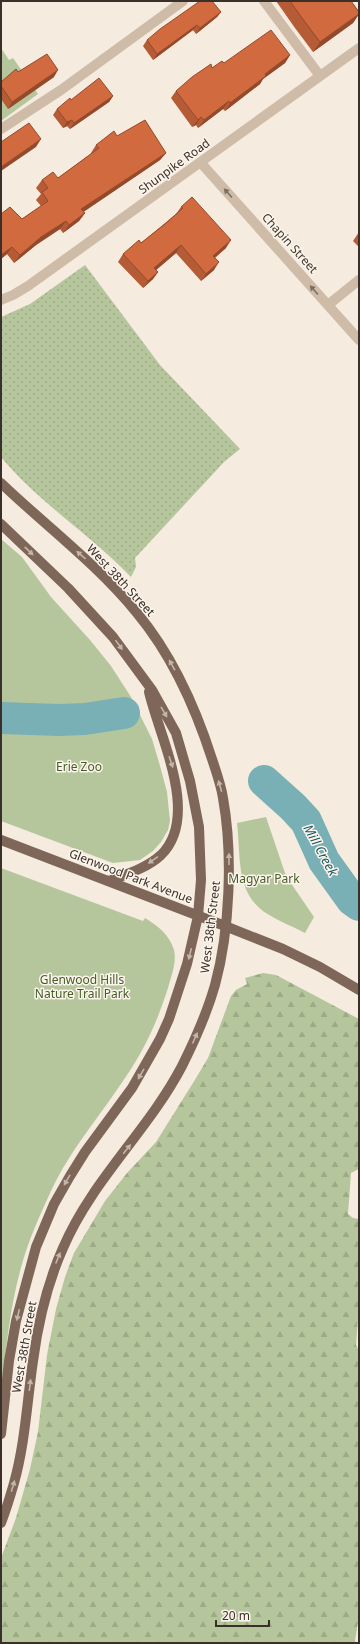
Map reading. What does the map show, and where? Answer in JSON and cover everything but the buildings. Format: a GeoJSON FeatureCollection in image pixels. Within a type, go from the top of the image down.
{"type":"FeatureCollection","features":[{"type":"Feature","properties":{"kind":"main road","name":"West 38th Street"},"geometry":{"type":"LineString","coordinates":[[1,483],[85,558],[111,584],[137,613],[162,647],[185,689],[202,726],[223,797],[229,846],[229,883],[225,926],[216,982],[208,1007],[180,1070],[153,1113],[94,1190],[63,1246],[55,1267],[37,1333],[19,1459],[14,1484],[1,1523]]}},
{"type":"Feature","properties":{"kind":"main road","name":"West 38th Street"},"geometry":{"type":"LineString","coordinates":[[1,524],[68,588],[113,636],[147,684],[176,733],[190,781],[199,827],[201,880],[198,916],[187,964],[169,1019],[160,1039],[132,1088],[70,1176],[54,1204],[36,1247],[16,1321],[9,1361],[1,1434]]}},
{"type":"Feature","properties":{"kind":"main road"},"geometry":{"type":"LineString","coordinates":[[109,881],[145,866],[161,855],[171,843],[175,830],[178,806],[173,769],[152,708],[147,684]]}},
{"type":"Feature","properties":{"kind":"main road","name":"Glenwood Park Avenue"},"geometry":{"type":"LineString","coordinates":[[1,840],[225,926],[295,955],[320,967],[359,990]]}},
{"type":"Feature","properties":{"kind":"street"},"geometry":{"type":"LineString","coordinates":[[1,129],[61,90],[183,1]]}},
{"type":"Feature","properties":{"kind":"street"},"geometry":{"type":"LineString","coordinates":[[264,1],[320,76]]}},
{"type":"Feature","properties":{"kind":"street","name":"Shunpike Road"},"geometry":{"type":"LineString","coordinates":[[1,300],[24,288],[201,163],[359,48]]}},
{"type":"Feature","properties":{"kind":"street","name":"Chapin Street"},"geometry":{"type":"LineString","coordinates":[[201,163],[359,340]]}},
{"type":"Feature","properties":{"kind":"street"},"geometry":{"type":"LineString","coordinates":[[328,305],[359,280]]}},
{"type":"Feature","properties":{"kind":"green space"},"geometry":{"type":"Polygon","coordinates":[[[1,48],[9,60],[13,58],[38,94],[1,121],[1,48]]]}},
{"type":"Feature","properties":{"kind":"green space"},"geometry":{"type":"Polygon","coordinates":[[[85,265],[160,365],[240,449],[224,462],[135,558],[136,567],[131,577],[115,561],[48,504],[16,474],[1,457],[1,317],[30,304],[85,265]]]}},
{"type":"Feature","properties":{"kind":"green space","name":"Erie Zoo"},"geometry":{"type":"Polygon","coordinates":[[[1,539],[22,557],[51,597],[90,640],[111,666],[131,697],[152,739],[167,792],[170,821],[168,830],[161,842],[153,851],[140,860],[113,863],[1,821],[1,539]]]}},
{"type":"Feature","properties":{"kind":"green space","name":"Magyar Park"},"geometry":{"type":"Polygon","coordinates":[[[266,817],[286,876],[314,917],[305,933],[275,919],[256,905],[244,884],[241,872],[237,823],[266,817]]]}},
{"type":"Feature","properties":{"kind":"green space","name":"Glenwood Hills Nature Trail Park"},"geometry":{"type":"Polygon","coordinates":[[[1,868],[143,921],[145,918],[159,927],[169,939],[174,950],[175,960],[164,1000],[144,1046],[132,1068],[67,1161],[51,1191],[35,1227],[25,1255],[14,1295],[1,1392],[1,868]]]}},
{"type":"Feature","properties":{"kind":"green space"},"geometry":{"type":"Polygon","coordinates":[[[263,973],[276,975],[359,1019],[359,1169],[351,1173],[348,1214],[353,1218],[359,1219],[359,1305],[356,1345],[359,1351],[359,1616],[355,1641],[356,1643],[1,1643],[1,1558],[16,1518],[30,1469],[38,1432],[47,1355],[56,1309],[65,1277],[74,1253],[105,1201],[127,1173],[156,1142],[193,1083],[208,1058],[231,996],[236,990],[247,984],[245,978],[263,973]]]}},
{"type":"Feature","properties":{"kind":"waterway","name":"Mill Creek"},"geometry":{"type":"LineString","coordinates":[[1,718],[59,720],[85,719],[124,713]]}},
{"type":"Feature","properties":{"kind":"waterway","name":"Mill Creek"},"geometry":{"type":"LineString","coordinates":[[264,781],[306,821],[324,861],[352,900],[359,905]]}}]}
